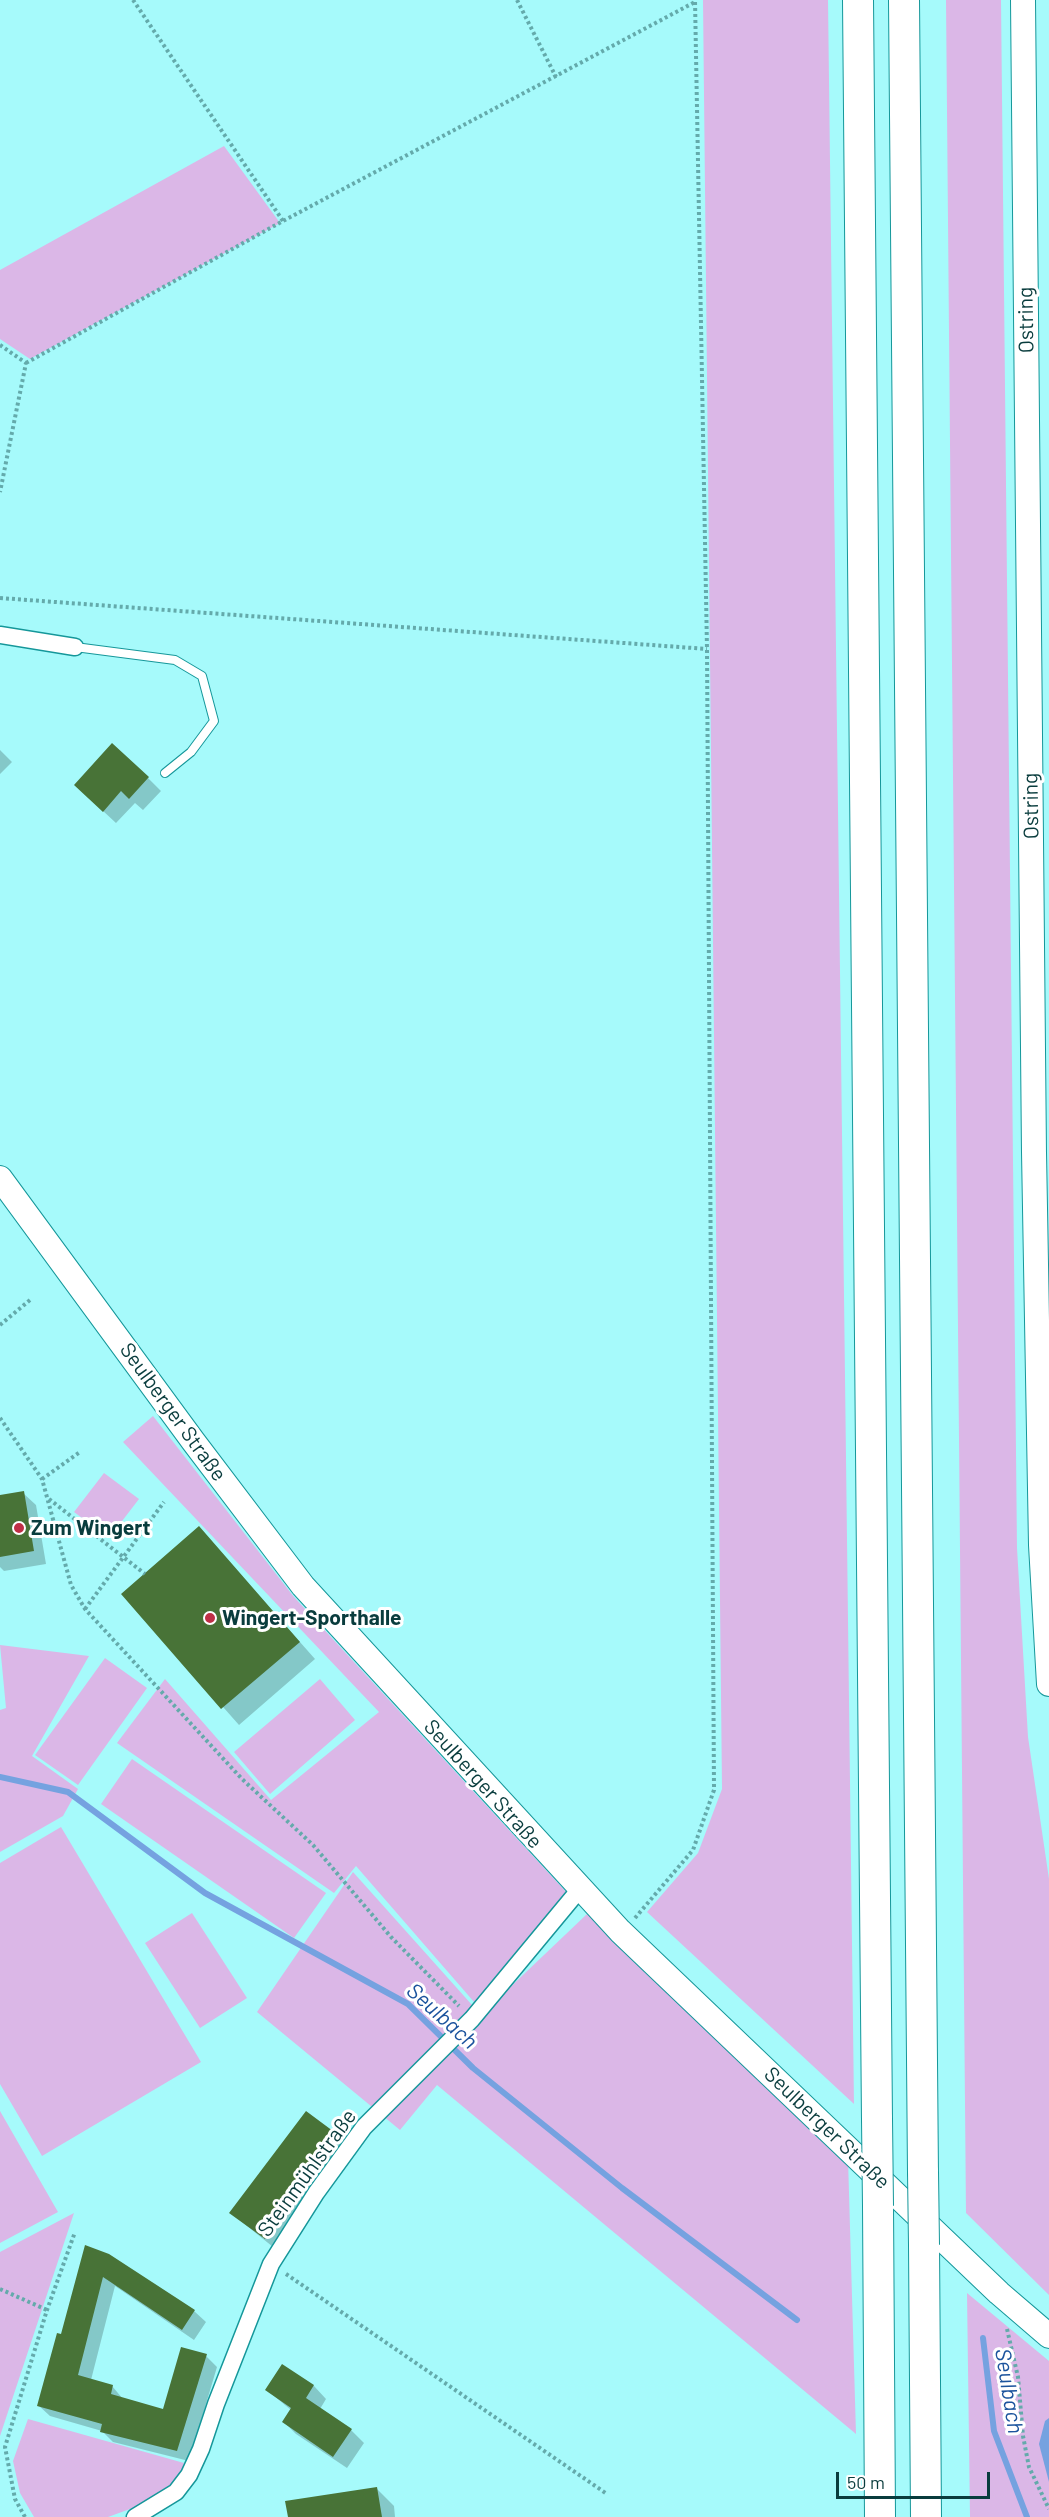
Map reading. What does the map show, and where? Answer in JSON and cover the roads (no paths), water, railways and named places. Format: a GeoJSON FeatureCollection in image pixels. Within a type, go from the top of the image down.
{"type":"FeatureCollection","features":[{"type":"Feature","properties":{"kind":"highway"},"geometry":{"type":"LineString","coordinates":[[858,0],[880,2517]]}},
{"type":"Feature","properties":{"kind":"highway"},"geometry":{"type":"LineString","coordinates":[[904,0],[926,2517]]}},
{"type":"Feature","properties":{"kind":"main road","name":"Ostring"},"geometry":{"type":"LineString","coordinates":[[1023,0],[1034,1152],[1041,1545],[1049,1684]]}},
{"type":"Feature","properties":{"kind":"main road","name":"Seulberger Straße"},"geometry":{"type":"LineString","coordinates":[[0,1178],[303,1586],[579,1890],[999,2293],[1046,2331]]}},
{"type":"Feature","properties":{"kind":"street"},"geometry":{"type":"LineString","coordinates":[[0,635],[75,647]]}},
{"type":"Feature","properties":{"kind":"street","name":"Steinmühlstraße"},"geometry":{"type":"LineString","coordinates":[[135,2517],[176,2492],[189,2475],[201,2449],[270,2264],[298,2219],[364,2127],[468,2023],[579,1890]]}},
{"type":"Feature","properties":{"kind":"lane"},"geometry":{"type":"LineString","coordinates":[[75,647],[175,660],[202,676],[214,721],[191,752],[165,773]]}},
{"type":"Feature","properties":{"kind":"water"},"geometry":{"type":"Polygon","coordinates":[[[1049,2418],[1049,2482],[1039,2444],[1045,2421],[1049,2418]]]}},
{"type":"Feature","properties":{"kind":"waterway","name":"Seulbach"},"geometry":{"type":"LineString","coordinates":[[0,1777],[68,1792],[205,1893],[408,2004],[473,2068],[622,2188],[797,2320]]}},
{"type":"Feature","properties":{"kind":"waterway","name":"Seulbach"},"geometry":{"type":"LineString","coordinates":[[983,2338],[994,2431],[1027,2517]]}},
{"type":"Feature","properties":{"kind":"place","name":"Zum Wingert"},"geometry":{"type":"Point","coordinates":[19,1528]}},
{"type":"Feature","properties":{"kind":"place","name":"Wingert-Sporthalle"},"geometry":{"type":"Point","coordinates":[210,1618]}}]}
